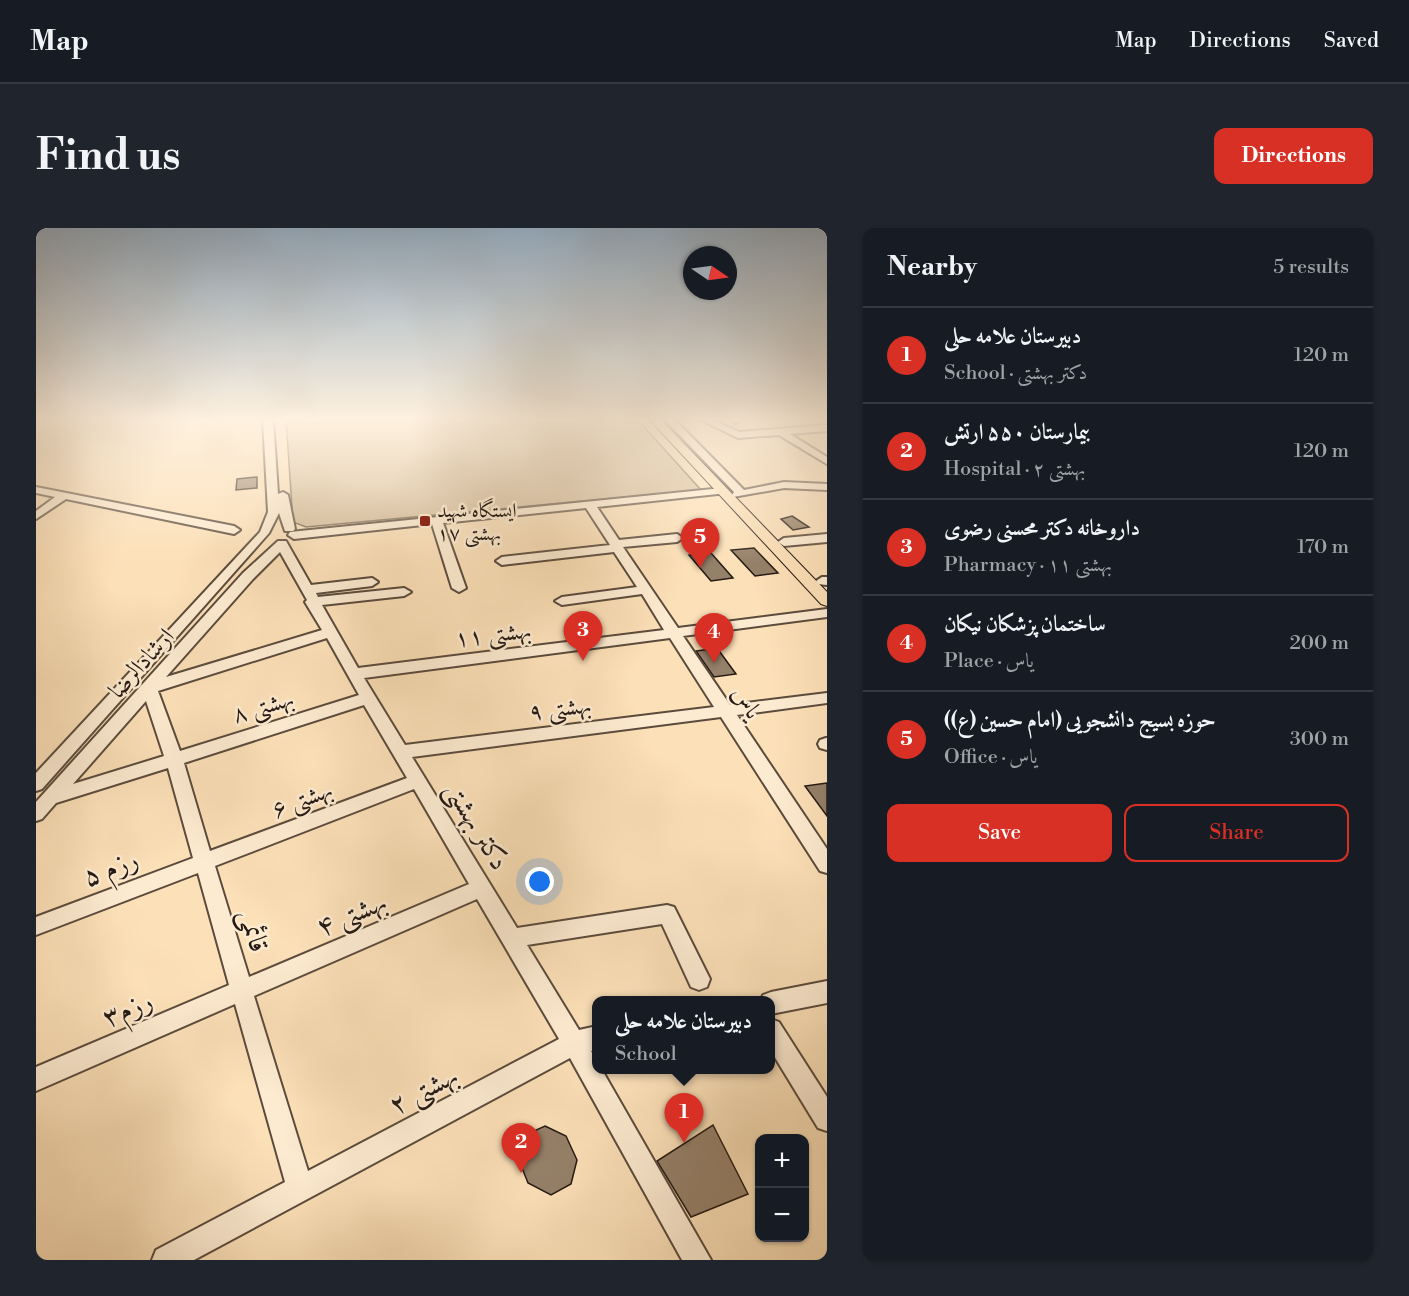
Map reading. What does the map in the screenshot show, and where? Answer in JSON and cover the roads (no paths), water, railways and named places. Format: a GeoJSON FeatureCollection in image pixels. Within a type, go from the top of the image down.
{"type":"FeatureCollection","features":[{"type":"Feature","properties":{"kind":"main road"},"geometry":{"type":"LineString","coordinates":[[700,467],[827,601]]}},
{"type":"Feature","properties":{"kind":"main road"},"geometry":{"type":"LineString","coordinates":[[712,467],[825,583]]}},
{"type":"Feature","properties":{"kind":"street"},"geometry":{"type":"LineString","coordinates":[[271,467],[274,512],[261,540],[266,544],[289,536],[723,491]]}},
{"type":"Feature","properties":{"kind":"street","name":"دکتر بهشتی"},"geometry":{"type":"LineString","coordinates":[[281,467],[289,536],[309,596],[417,781],[513,938],[586,1041]]}},
{"type":"Feature","properties":{"kind":"street"},"geometry":{"type":"LineString","coordinates":[[714,467],[739,494],[825,480]]}},
{"type":"Feature","properties":{"kind":"street"},"geometry":{"type":"LineString","coordinates":[[36,490],[234,530]]}},
{"type":"Feature","properties":{"kind":"street"},"geometry":{"type":"LineString","coordinates":[[36,516],[64,496]]}},
{"type":"Feature","properties":{"kind":"street","name":"یاس"},"geometry":{"type":"LineString","coordinates":[[589,504],[827,865]]}},
{"type":"Feature","properties":{"kind":"street"},"geometry":{"type":"LineString","coordinates":[[436,519],[459,588]]}},
{"type":"Feature","properties":{"kind":"street"},"geometry":{"type":"LineString","coordinates":[[263,533],[277,527],[289,536]]}},
{"type":"Feature","properties":{"kind":"street","name":"ارشادالرضا"},"geometry":{"type":"LineString","coordinates":[[36,784],[263,533]]}},
{"type":"Feature","properties":{"kind":"street","name":"ارشادالرضا"},"geometry":{"type":"LineString","coordinates":[[36,814],[249,576],[289,536]]}},
{"type":"Feature","properties":{"kind":"street"},"geometry":{"type":"LineString","coordinates":[[502,561],[677,538]]}},
{"type":"Feature","properties":{"kind":"street"},"geometry":{"type":"LineString","coordinates":[[784,542],[827,538]]}},
{"type":"Feature","properties":{"kind":"street"},"geometry":{"type":"LineString","coordinates":[[228,570],[245,570],[249,576]]}},
{"type":"Feature","properties":{"kind":"street"},"geometry":{"type":"LineString","coordinates":[[309,596],[372,582]]}},
{"type":"Feature","properties":{"kind":"street"},"geometry":{"type":"LineString","coordinates":[[562,601],[645,591]]}},
{"type":"Feature","properties":{"kind":"street"},"geometry":{"type":"LineString","coordinates":[[309,596],[404,592]]}},
{"type":"Feature","properties":{"kind":"street","name":"بهشتی ۱۱"},"geometry":{"type":"LineString","coordinates":[[354,674],[827,613]]}},
{"type":"Feature","properties":{"kind":"street"},"geometry":{"type":"LineString","coordinates":[[149,688],[330,632]]}},
{"type":"Feature","properties":{"kind":"street","name":"قائمی"},"geometry":{"type":"LineString","coordinates":[[149,688],[174,759],[300,1189]]}},
{"type":"Feature","properties":{"kind":"street","name":"بهشتی ۸"},"geometry":{"type":"LineString","coordinates":[[50,799],[368,698]]}},
{"type":"Feature","properties":{"kind":"street","name":"بهشتی ۹"},"geometry":{"type":"LineString","coordinates":[[400,752],[827,698]]}},
{"type":"Feature","properties":{"kind":"street","name":"بهشتی ۶"},"geometry":{"type":"LineString","coordinates":[[204,862],[417,781]]}},
{"type":"Feature","properties":{"kind":"street","name":"رزم ۵"},"geometry":{"type":"LineString","coordinates":[[36,926],[204,862]]}},
{"type":"Feature","properties":{"kind":"street","name":"بهشتی ۴"},"geometry":{"type":"LineString","coordinates":[[241,991],[483,888]]}},
{"type":"Feature","properties":{"kind":"street"},"geometry":{"type":"LineString","coordinates":[[513,938],[667,914],[699,980]]}},
{"type":"Feature","properties":{"kind":"street","name":"رزم۳"},"geometry":{"type":"LineString","coordinates":[[36,1079],[241,991]]}},
{"type":"Feature","properties":{"kind":"street"},"geometry":{"type":"LineString","coordinates":[[775,1002],[827,992]]}},
{"type":"Feature","properties":{"kind":"street"},"geometry":{"type":"LineString","coordinates":[[775,1036],[827,1119]]}},
{"type":"Feature","properties":{"kind":"street","name":"بهشتی ۲"},"geometry":{"type":"LineString","coordinates":[[166,1260],[586,1041]]}},
{"type":"Feature","properties":{"kind":"street","name":"دکتر بهشتی"},"geometry":{"type":"LineString","coordinates":[[603,1074],[697,1260]]}},
{"type":"Feature","properties":{"kind":"place","name":"ایستگاه شهید بهشتی ۱۷"},"geometry":{"type":"Point","coordinates":[425,521]}},
{"type":"Feature","properties":{"kind":"place","name":"حوزه بسیج دانشجویی (امام حسین (ع))"},"geometry":{"type":"Point","coordinates":[700,568]}},
{"type":"Feature","properties":{"kind":"place","name":"داروخانه دکتر محسنی رضوی"},"geometry":{"type":"Point","coordinates":[583,661]}},
{"type":"Feature","properties":{"kind":"place","name":"ساختمان پزشکان نیکان"},"geometry":{"type":"Point","coordinates":[714,663]}},
{"type":"Feature","properties":{"kind":"place","name":"دبیرستان علامه حلی"},"geometry":{"type":"Point","coordinates":[684,1143]}},
{"type":"Feature","properties":{"kind":"place","name":"بیمارستان ۵۵۰ ارتش"},"geometry":{"type":"Point","coordinates":[521,1173]}}]}
